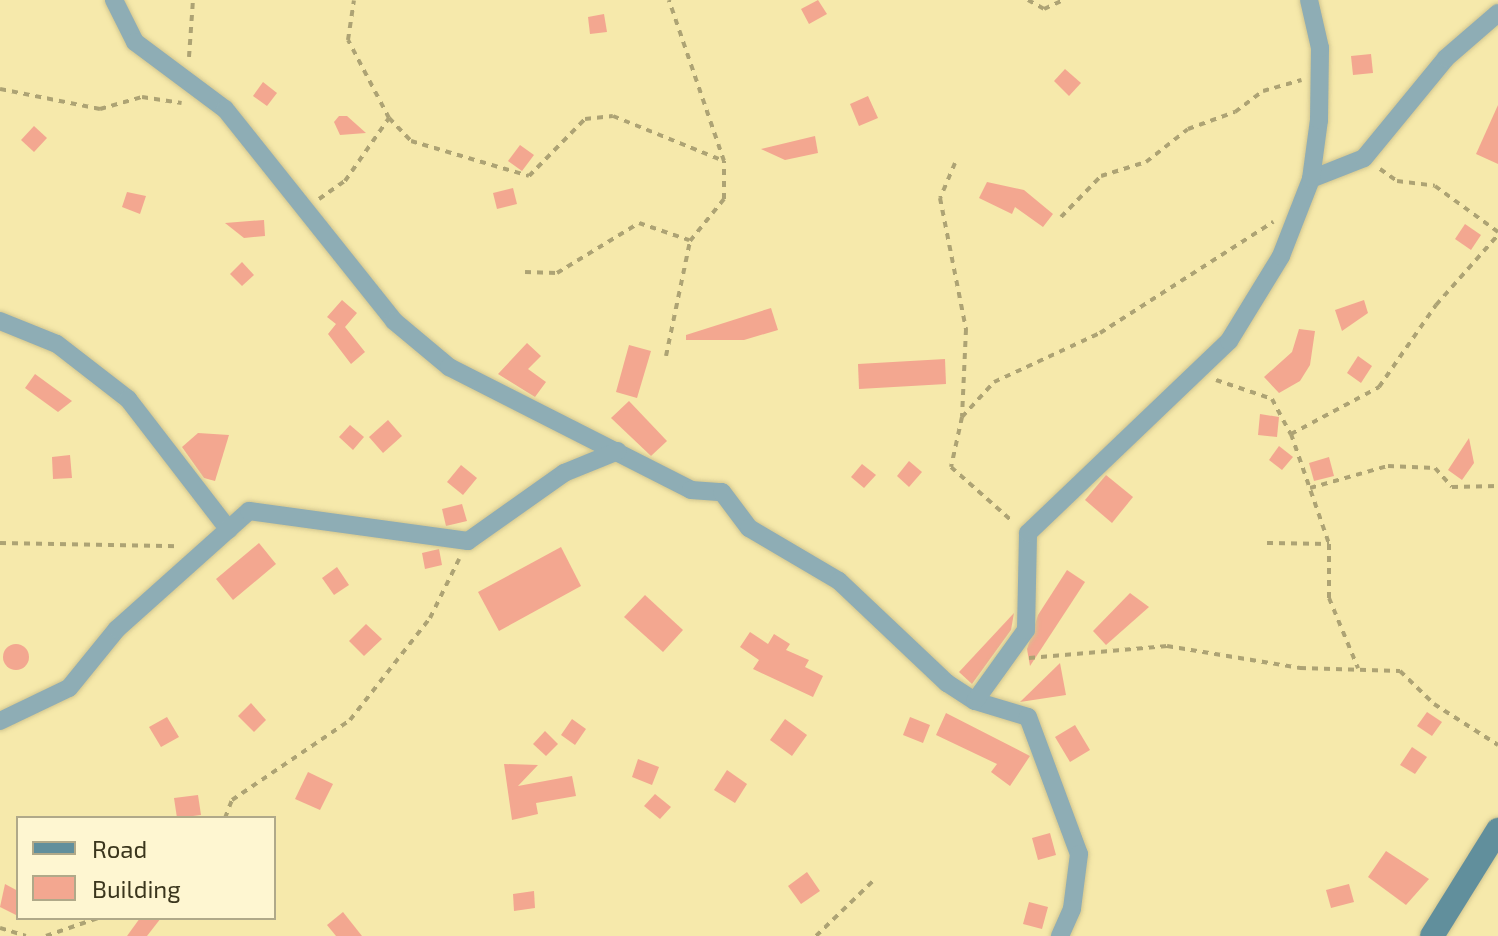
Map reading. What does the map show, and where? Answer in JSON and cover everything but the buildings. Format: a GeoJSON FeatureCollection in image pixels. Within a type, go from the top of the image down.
{"type":"FeatureCollection","features":[{"type":"Feature","properties":{"kind":"street"},"geometry":{"type":"LineString","coordinates":[[114,0],[135,42],[225,109],[302,212],[394,321],[449,367],[691,490],[722,492],[749,528],[839,581],[947,683],[975,701],[1028,717],[1079,854],[1072,909],[1060,936]]}},
{"type":"Feature","properties":{"kind":"street"},"geometry":{"type":"LineString","coordinates":[[975,701],[1026,630],[1028,533],[1191,372],[1229,341],[1281,256],[1311,179],[1320,74],[1309,0]]}},
{"type":"Feature","properties":{"kind":"street"},"geometry":{"type":"LineString","coordinates":[[1311,179],[1364,158],[1446,58],[1498,13]]}},
{"type":"Feature","properties":{"kind":"street"},"geometry":{"type":"LineString","coordinates":[[0,321],[57,344],[128,399],[223,535]]}},
{"type":"Feature","properties":{"kind":"street"},"geometry":{"type":"LineString","coordinates":[[0,721],[69,688],[117,629],[249,511],[468,541],[564,473],[618,451]]}},
{"type":"Feature","properties":{"kind":"street"},"geometry":{"type":"LineString","coordinates":[[1432,936],[1498,830]]}},
{"type":"Feature","properties":{"kind":"path"},"geometry":{"type":"LineString","coordinates":[[191,83],[193,0]]}},
{"type":"Feature","properties":{"kind":"path"},"geometry":{"type":"LineString","coordinates":[[354,0],[348,40],[389,118],[411,141],[529,176],[585,119],[613,116],[724,161]]}},
{"type":"Feature","properties":{"kind":"path"},"geometry":{"type":"LineString","coordinates":[[666,356],[690,241],[724,199],[724,161],[669,0]]}},
{"type":"Feature","properties":{"kind":"path"},"geometry":{"type":"LineString","coordinates":[[1028,0],[1044,9],[1063,0]]}},
{"type":"Feature","properties":{"kind":"path"},"geometry":{"type":"LineString","coordinates":[[1061,217],[1101,176],[1146,162],[1188,129],[1235,112],[1263,91],[1320,74]]}},
{"type":"Feature","properties":{"kind":"path"},"geometry":{"type":"LineString","coordinates":[[0,89],[100,109],[142,97],[225,109]]}},
{"type":"Feature","properties":{"kind":"path"},"geometry":{"type":"LineString","coordinates":[[302,212],[345,181],[389,118]]}},
{"type":"Feature","properties":{"kind":"path"},"geometry":{"type":"LineString","coordinates":[[1291,434],[1379,387],[1436,305],[1498,233],[1435,186],[1397,181],[1364,158]]}},
{"type":"Feature","properties":{"kind":"path"},"geometry":{"type":"LineString","coordinates":[[955,163],[940,198],[966,329],[962,417],[951,467],[1028,533]]}},
{"type":"Feature","properties":{"kind":"path"},"geometry":{"type":"LineString","coordinates":[[962,417],[994,382],[1100,333],[1232,254],[1280,217]]}},
{"type":"Feature","properties":{"kind":"path"},"geometry":{"type":"LineString","coordinates":[[525,272],[557,273],[639,223],[690,241]]}},
{"type":"Feature","properties":{"kind":"path"},"geometry":{"type":"LineString","coordinates":[[1191,372],[1272,399],[1291,434],[1329,544],[1329,598],[1358,668]]}},
{"type":"Feature","properties":{"kind":"path"},"geometry":{"type":"LineString","coordinates":[[1310,488],[1388,466],[1435,468],[1452,487],[1498,486]]}},
{"type":"Feature","properties":{"kind":"path"},"geometry":{"type":"LineString","coordinates":[[0,543],[106,542],[153,550],[223,535]]}},
{"type":"Feature","properties":{"kind":"path"},"geometry":{"type":"LineString","coordinates":[[226,816],[232,800],[350,720],[430,618],[468,541]]}},
{"type":"Feature","properties":{"kind":"path"},"geometry":{"type":"LineString","coordinates":[[1267,543],[1329,544]]}},
{"type":"Feature","properties":{"kind":"path"},"geometry":{"type":"LineString","coordinates":[[1016,667],[1026,658],[1081,649],[1167,646],[1300,668],[1400,671],[1434,704],[1498,745]]}},
{"type":"Feature","properties":{"kind":"path"},"geometry":{"type":"LineString","coordinates":[[816,936],[873,881]]}},
{"type":"Feature","properties":{"kind":"path"},"geometry":{"type":"LineString","coordinates":[[46,936],[92,920]]}},
{"type":"Feature","properties":{"kind":"path"},"geometry":{"type":"LineString","coordinates":[[0,928],[26,936]]}}]}
